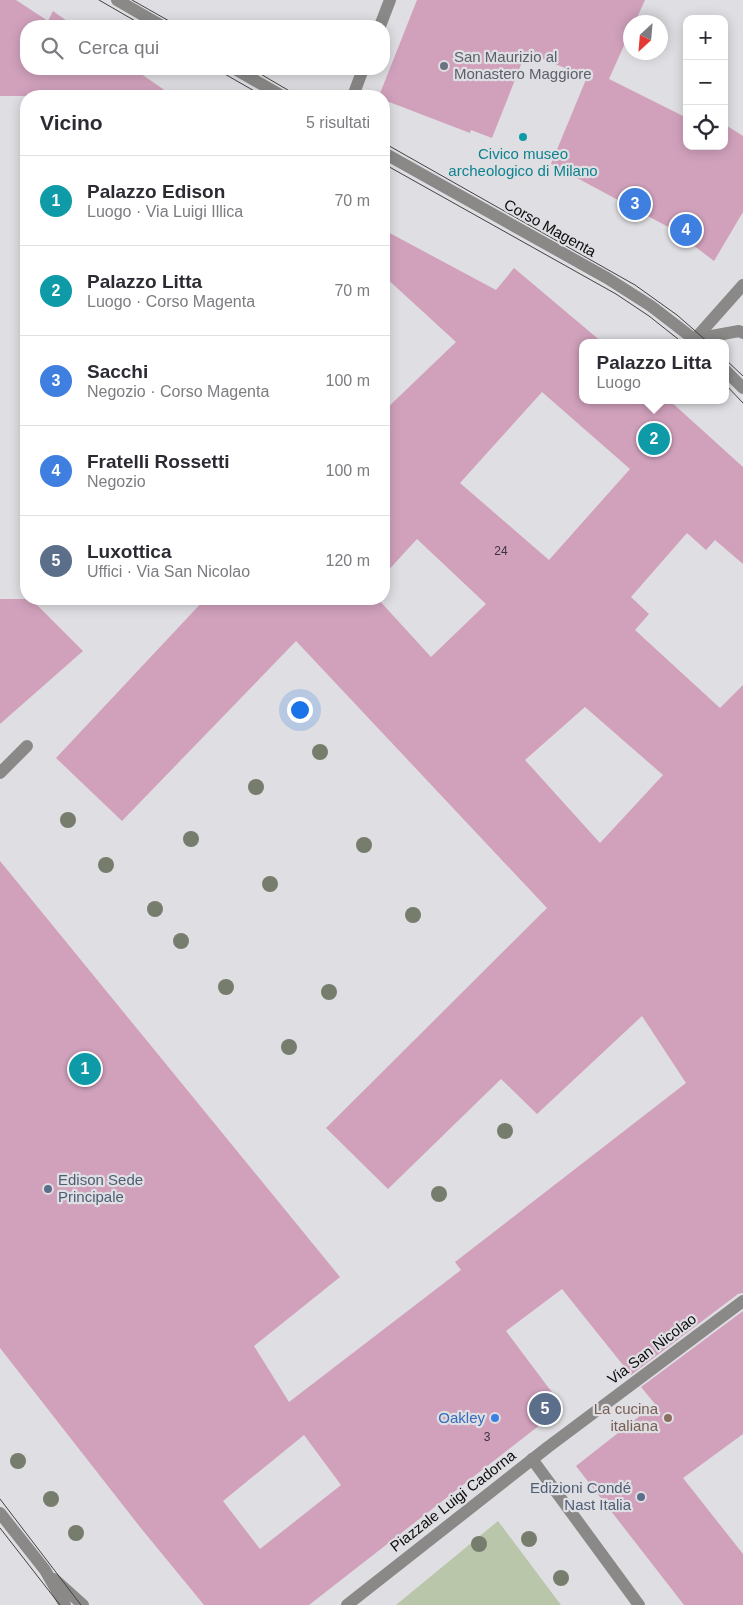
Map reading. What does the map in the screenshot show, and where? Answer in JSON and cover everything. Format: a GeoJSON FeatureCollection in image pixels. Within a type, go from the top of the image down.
{"type":"FeatureCollection","features":[{"type":"Feature","properties":{"kind":"street"},"geometry":{"type":"LineString","coordinates":[[117,0],[152,20]]}},
{"type":"Feature","properties":{"kind":"street"},"geometry":{"type":"LineString","coordinates":[[382,20],[390,0]]}},
{"type":"Feature","properties":{"kind":"street"},"geometry":{"type":"LineString","coordinates":[[245,75],[272,90]]}},
{"type":"Feature","properties":{"kind":"street"},"geometry":{"type":"LineString","coordinates":[[355,90],[361,75]]}},
{"type":"Feature","properties":{"kind":"street","name":"Corso Magenta"},"geometry":{"type":"LineString","coordinates":[[390,156],[607,278],[651,306],[694,339]]}},
{"type":"Feature","properties":{"kind":"street"},"geometry":{"type":"LineString","coordinates":[[699,339],[743,284]]}},
{"type":"Feature","properties":{"kind":"street"},"geometry":{"type":"LineString","coordinates":[[705,339],[739,331],[743,333]]}},
{"type":"Feature","properties":{"kind":"street"},"geometry":{"type":"LineString","coordinates":[[729,374],[743,388]]}},
{"type":"Feature","properties":{"kind":"street"},"geometry":{"type":"LineString","coordinates":[[0,773],[27,746]]}},
{"type":"Feature","properties":{"kind":"street","name":"Via San Nicolao"},"geometry":{"type":"LineString","coordinates":[[532,1459],[743,1301]]}},
{"type":"Feature","properties":{"kind":"street","name":"Piazzale Luigi Cadorna"},"geometry":{"type":"LineString","coordinates":[[347,1605],[532,1459],[639,1605]]}},
{"type":"Feature","properties":{"kind":"street"},"geometry":{"type":"LineString","coordinates":[[0,1514],[45,1570],[83,1605]]}},
{"type":"Feature","properties":{"kind":"street"},"geometry":{"type":"LineString","coordinates":[[45,1570],[65,1605]]}},
{"type":"Feature","properties":{"kind":"green space"},"geometry":{"type":"Polygon","coordinates":[[[498,1521],[561,1605],[396,1605],[498,1521]]]}},
{"type":"Feature","properties":{"kind":"building"},"geometry":{"type":"Polygon","coordinates":[[[0,0],[16,0],[46,20],[20,20],[20,75],[143,75],[164,90],[20,90],[20,96],[0,96],[0,0]]]}},
{"type":"Feature","properties":{"kind":"building"},"geometry":{"type":"Polygon","coordinates":[[[417,0],[645,0],[638,15],[623,15],[623,48],[609,79],[683,116],[683,150],[728,150],[728,127],[743,136],[743,212],[714,261],[672,229],[551,164],[587,77],[526,52],[492,138],[471,130],[470,133],[390,102],[390,90],[381,90],[387,75],[390,75],[390,68],[417,0]]]}},
{"type":"Feature","properties":{"kind":"building"},"geometry":{"type":"Polygon","coordinates":[[[53,11],[66,20],[48,20],[53,11]]]}},
{"type":"Feature","properties":{"kind":"building"},"geometry":{"type":"Polygon","coordinates":[[[390,233],[496,290],[514,268],[598,339],[579,339],[579,404],[673,404],[743,467],[743,564],[715,540],[706,550],[687,533],[631,597],[649,614],[635,630],[720,708],[743,685],[743,1293],[738,1294],[631,1375],[562,1289],[506,1331],[563,1407],[309,1605],[204,1605],[140,1527],[0,1348],[0,861],[340,1277],[254,1346],[289,1402],[461,1270],[455,1262],[686,1083],[642,1016],[537,1114],[501,1079],[388,1189],[326,1128],[547,908],[296,641],[122,821],[56,758],[199,605],[383,605],[431,657],[486,604],[417,539],[390,568],[390,405],[456,342],[390,282],[390,233]],[[542,392],[460,483],[549,560],[630,469],[542,392]],[[585,707],[525,760],[600,843],[663,775],[585,707]],[[304,1435],[223,1501],[260,1549],[341,1485],[304,1435]]]}},
{"type":"Feature","properties":{"kind":"building"},"geometry":{"type":"Polygon","coordinates":[[[0,599],[20,599],[20,605],[37,605],[83,651],[0,724],[0,599]]]}},
{"type":"Feature","properties":{"kind":"building"},"geometry":{"type":"Polygon","coordinates":[[[743,1311],[743,1434],[683,1478],[743,1554],[743,1605],[684,1605],[576,1466],[655,1404],[641,1387],[743,1311]]]}},
{"type":"Feature","properties":{"kind":"tram line"},"geometry":{"type":"LineString","coordinates":[[99,0],[134,20]]}},
{"type":"Feature","properties":{"kind":"tram line"},"geometry":{"type":"LineString","coordinates":[[132,0],[167,20]]}},
{"type":"Feature","properties":{"kind":"tram line"},"geometry":{"type":"LineString","coordinates":[[226,75],[253,90]]}},
{"type":"Feature","properties":{"kind":"tram line"},"geometry":{"type":"LineString","coordinates":[[262,75],[288,90]]}},
{"type":"Feature","properties":{"kind":"tram line"},"geometry":{"type":"LineString","coordinates":[[390,146],[635,285],[677,315],[704,339]]}},
{"type":"Feature","properties":{"kind":"tram line"},"geometry":{"type":"LineString","coordinates":[[390,167],[616,294],[649,316],[678,339]]}},
{"type":"Feature","properties":{"kind":"tram line"},"geometry":{"type":"LineString","coordinates":[[729,363],[743,376]]}},
{"type":"Feature","properties":{"kind":"tram line"},"geometry":{"type":"LineString","coordinates":[[729,388],[743,403]]}},
{"type":"Feature","properties":{"kind":"tram line"},"geometry":{"type":"LineString","coordinates":[[0,1499],[81,1605]]}},
{"type":"Feature","properties":{"kind":"tram line"},"geometry":{"type":"LineString","coordinates":[[0,1528],[60,1605]]}},
{"type":"Feature","properties":{"kind":"place","name":"San Maurizio al Monastero Maggiore"},"geometry":{"type":"Point","coordinates":[444,66]}},
{"type":"Feature","properties":{"kind":"place","name":"Civico museo archeologico di Milano"},"geometry":{"type":"Point","coordinates":[523,137]}},
{"type":"Feature","properties":{"kind":"place","name":"Sacchi"},"geometry":{"type":"Point","coordinates":[635,204]}},
{"type":"Feature","properties":{"kind":"place","name":"Fratelli Rossetti"},"geometry":{"type":"Point","coordinates":[686,230]}},
{"type":"Feature","properties":{"kind":"place","name":"Palazzo Litta"},"geometry":{"type":"Point","coordinates":[654,439]}},
{"type":"Feature","properties":{"kind":"place","name":"Palazzo Edison"},"geometry":{"type":"Point","coordinates":[85,1069]}},
{"type":"Feature","properties":{"kind":"place","name":"Edison Sede Principale"},"geometry":{"type":"Point","coordinates":[48,1189]}},
{"type":"Feature","properties":{"kind":"place","name":"Luxottica"},"geometry":{"type":"Point","coordinates":[545,1409]}},
{"type":"Feature","properties":{"kind":"place","name":"Oakley"},"geometry":{"type":"Point","coordinates":[495,1418]}},
{"type":"Feature","properties":{"kind":"place","name":"La cucina italiana"},"geometry":{"type":"Point","coordinates":[668,1418]}},
{"type":"Feature","properties":{"kind":"place","name":"Edizioni Condé Nast Italia"},"geometry":{"type":"Point","coordinates":[641,1497]}}]}
